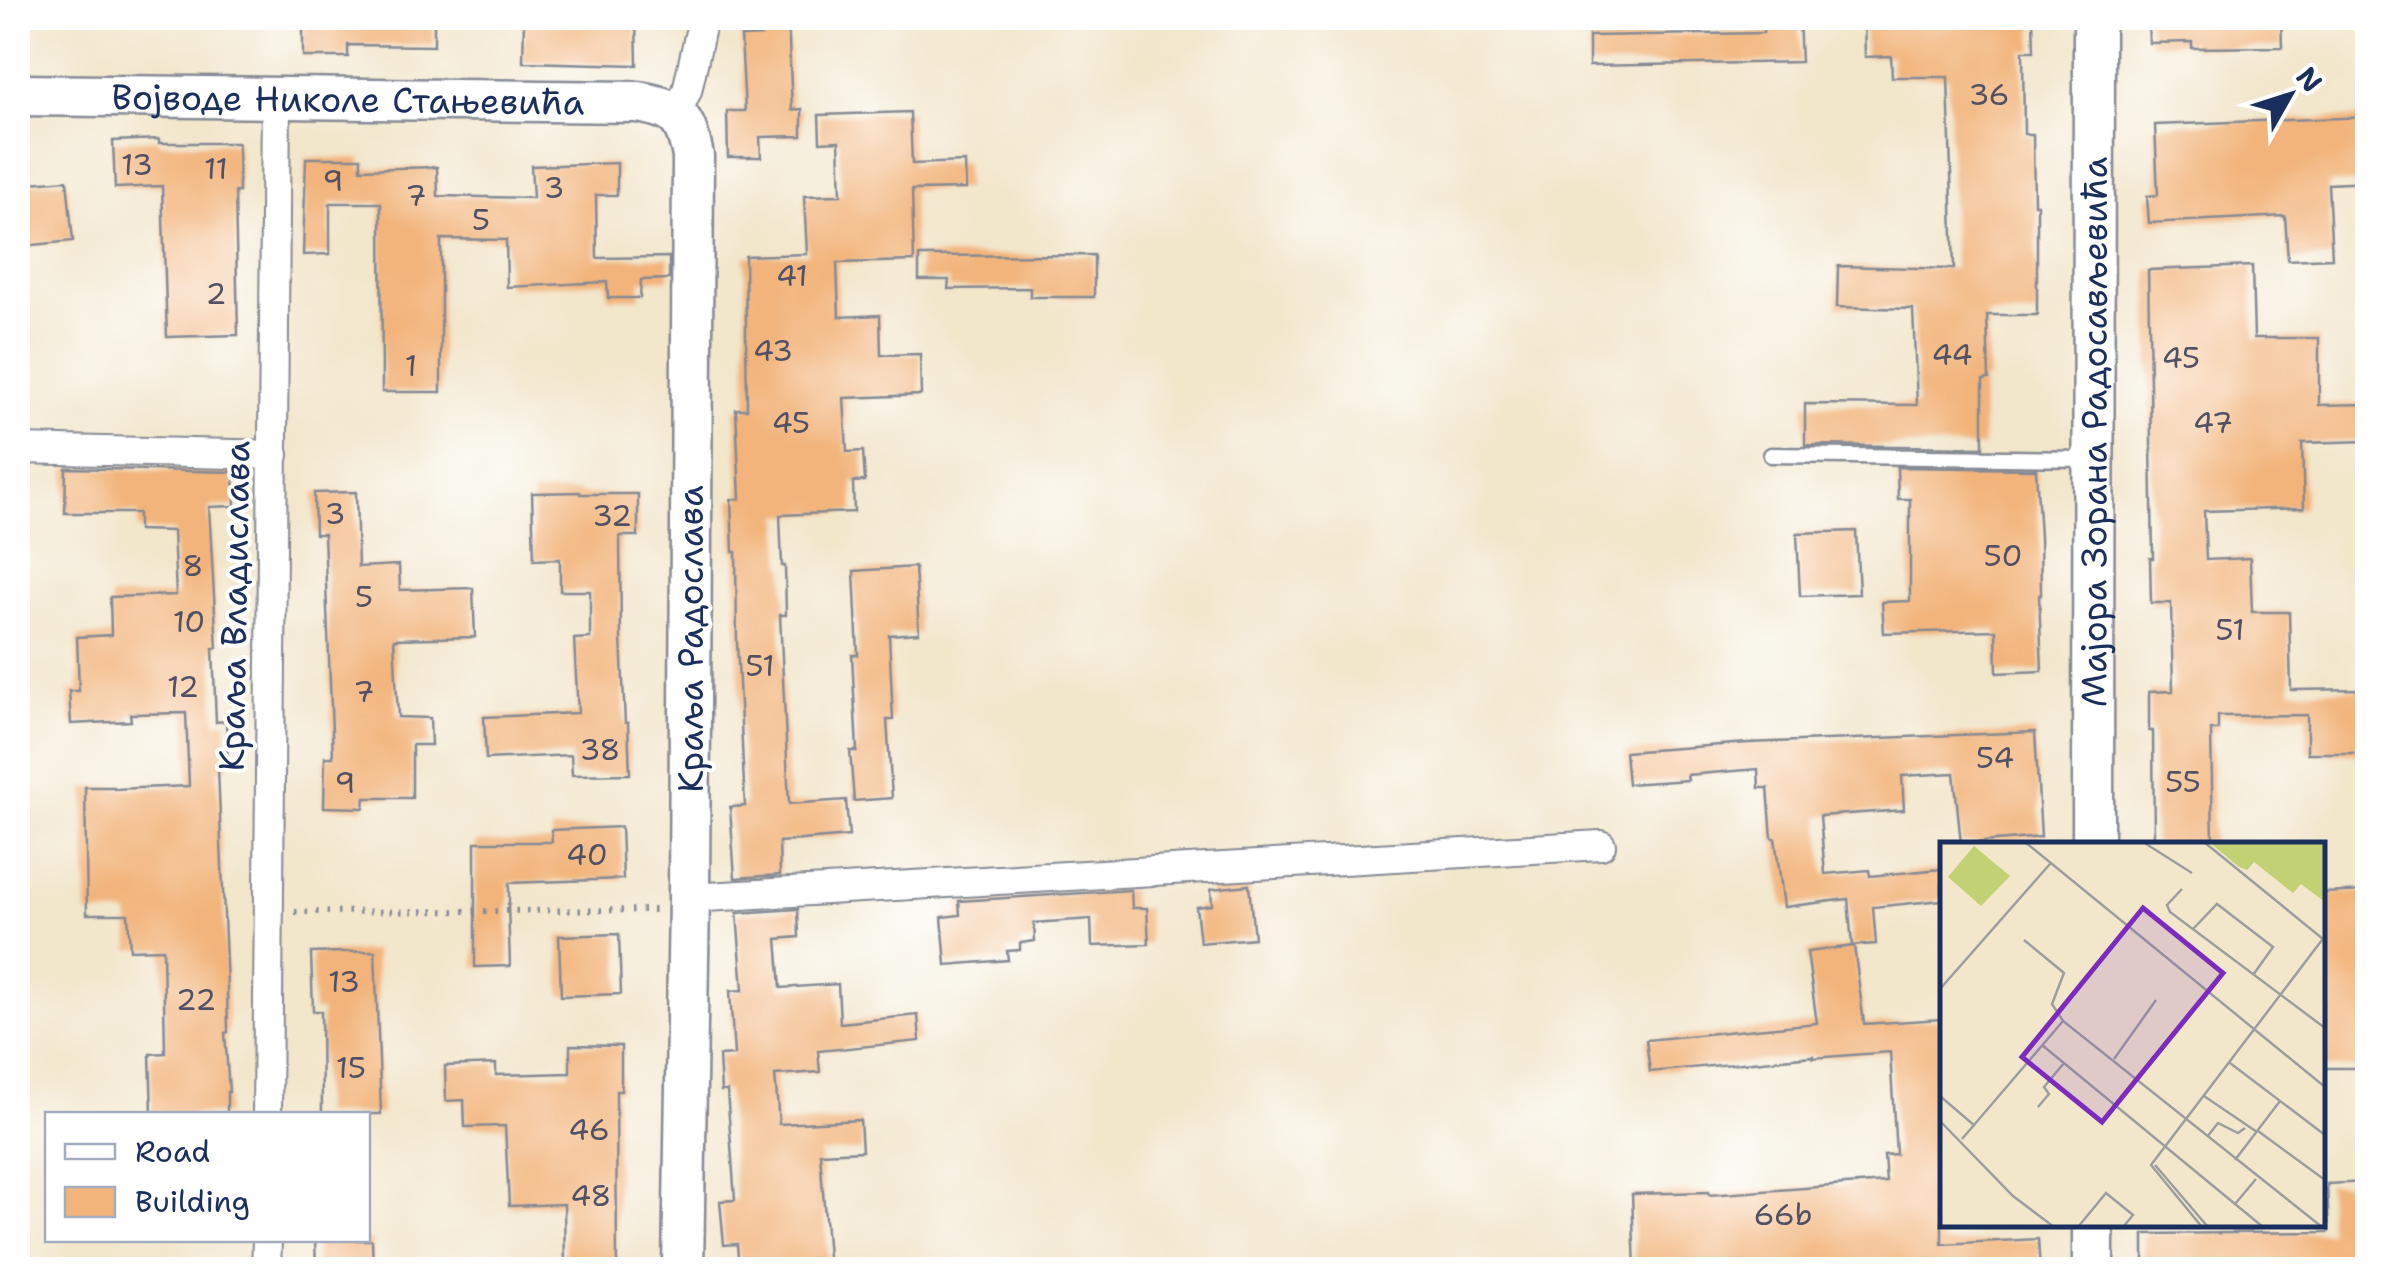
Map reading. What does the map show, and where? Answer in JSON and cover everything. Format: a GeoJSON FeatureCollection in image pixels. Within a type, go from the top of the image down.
{"type":"FeatureCollection","features":[{"type":"Feature","properties":{"kind":"street"},"geometry":{"type":"LineString","coordinates":[[676,114],[687,91],[703,18]]}},
{"type":"Feature","properties":{"kind":"street","name":"Мајора Зорана Радосављевића"},"geometry":{"type":"LineString","coordinates":[[2092,842],[2094,18]]}},
{"type":"Feature","properties":{"kind":"street","name":"Војводе Николе Стањевића"},"geometry":{"type":"LineString","coordinates":[[18,94],[638,102],[676,114]]}},
{"type":"Feature","properties":{"kind":"street","name":"Краља Владислава"},"geometry":{"type":"LineString","coordinates":[[267,1112],[276,99]]}},
{"type":"Feature","properties":{"kind":"street","name":"Краља Радослава"},"geometry":{"type":"LineString","coordinates":[[676,114],[687,130],[692,156],[684,1270]]}},
{"type":"Feature","properties":{"kind":"street"},"geometry":{"type":"LineString","coordinates":[[18,449],[274,456]]}},
{"type":"Feature","properties":{"kind":"street"},"geometry":{"type":"LineString","coordinates":[[688,904],[1601,845]]}},
{"type":"Feature","properties":{"kind":"street"},"geometry":{"type":"LineString","coordinates":[[2093,1227],[2093,1270]]}},
{"type":"Feature","properties":{"kind":"street"},"geometry":{"type":"LineString","coordinates":[[266,1270],[267,1242]]}},
{"type":"Feature","properties":{"kind":"lane"},"geometry":{"type":"LineString","coordinates":[[1771,455],[2094,459]]}},
{"type":"Feature","properties":{"kind":"path"},"geometry":{"type":"LineString","coordinates":[[268,912],[688,904]]}},
{"type":"Feature","properties":{"kind":"building"},"geometry":{"type":"Polygon","coordinates":[[[303,18],[434,18],[434,46],[348,45],[348,57],[303,57],[303,18]]]}},
{"type":"Feature","properties":{"kind":"building"},"geometry":{"type":"Polygon","coordinates":[[[524,18],[636,18],[637,65],[523,62],[524,18]]]}},
{"type":"Feature","properties":{"kind":"building"},"geometry":{"type":"Polygon","coordinates":[[[760,18],[788,18],[792,110],[802,109],[802,136],[760,137],[761,157],[728,157],[727,111],[745,111],[741,37],[761,36],[760,18]]]}},
{"type":"Feature","properties":{"kind":"building"},"geometry":{"type":"Polygon","coordinates":[[[1763,18],[1799,18],[1801,62],[1589,66],[1589,36],[1763,33],[1763,18]]]}},
{"type":"Feature","properties":{"kind":"building"},"geometry":{"type":"Polygon","coordinates":[[[1864,18],[2033,18],[2034,51],[2023,51],[2024,134],[2033,134],[2037,315],[1987,315],[1989,379],[1983,380],[1983,447],[1805,445],[1805,404],[1917,405],[1913,309],[1837,307],[1838,266],[1954,269],[1948,77],[1892,77],[1891,56],[1865,57],[1864,18]]]}},
{"type":"Feature","properties":{"kind":"building"},"geometry":{"type":"Polygon","coordinates":[[[2148,18],[2281,18],[2282,47],[2192,48],[2192,42],[2149,43],[2148,18]]]}},
{"type":"Feature","properties":{"kind":"building"},"geometry":{"type":"Polygon","coordinates":[[[910,112],[912,164],[965,162],[966,189],[912,190],[914,261],[837,263],[839,317],[880,315],[881,355],[920,354],[921,395],[844,398],[847,452],[863,451],[865,481],[853,482],[854,512],[780,515],[785,566],[786,615],[780,615],[789,804],[846,800],[849,836],[779,842],[780,875],[735,878],[730,807],[745,806],[731,499],[740,499],[736,409],[747,409],[745,256],[807,254],[804,196],[841,195],[839,141],[820,142],[819,115],[910,112]]]}},
{"type":"Feature","properties":{"kind":"building"},"geometry":{"type":"Polygon","coordinates":[[[2368,117],[2368,182],[2328,184],[2332,258],[2288,260],[2285,216],[2149,223],[2147,196],[2158,195],[2155,125],[2368,117]]]}},
{"type":"Feature","properties":{"kind":"building"},"geometry":{"type":"Polygon","coordinates":[[[159,139],[159,143],[238,143],[238,335],[167,337],[162,186],[115,188],[113,141],[159,139]]]}},
{"type":"Feature","properties":{"kind":"building"},"geometry":{"type":"Polygon","coordinates":[[[306,158],[361,158],[361,169],[437,167],[438,196],[533,198],[531,166],[617,163],[617,195],[596,195],[597,258],[669,257],[669,279],[641,280],[640,298],[608,298],[607,282],[507,287],[506,240],[441,239],[441,392],[382,392],[381,203],[330,203],[330,254],[303,255],[306,158]]]}},
{"type":"Feature","properties":{"kind":"building"},"geometry":{"type":"Polygon","coordinates":[[[67,180],[73,241],[24,246],[18,184],[67,180]]]}},
{"type":"Feature","properties":{"kind":"building"},"geometry":{"type":"Polygon","coordinates":[[[1094,255],[1094,297],[1030,297],[1030,288],[948,289],[949,280],[919,280],[919,256],[1094,255]]]}},
{"type":"Feature","properties":{"kind":"building"},"geometry":{"type":"Polygon","coordinates":[[[2252,266],[2254,338],[2319,338],[2319,405],[2368,404],[2368,441],[2302,443],[2304,508],[2204,511],[2206,560],[2250,558],[2252,612],[2289,612],[2291,690],[2368,689],[2368,753],[2307,753],[2307,715],[2218,716],[2218,730],[2211,730],[2213,842],[2154,842],[2149,692],[2173,691],[2171,603],[2151,603],[2148,270],[2252,266]]]}},
{"type":"Feature","properties":{"kind":"building"},"geometry":{"type":"Polygon","coordinates":[[[1897,467],[2036,469],[2042,671],[1997,673],[1996,630],[1884,633],[1882,602],[1910,601],[1910,499],[1898,499],[1897,467]]]}},
{"type":"Feature","properties":{"kind":"building"},"geometry":{"type":"Polygon","coordinates":[[[66,468],[234,472],[235,506],[209,507],[217,648],[213,648],[216,722],[226,721],[228,768],[218,769],[227,987],[227,1112],[152,1112],[150,1054],[165,1053],[163,949],[130,950],[128,914],[87,914],[85,787],[189,786],[186,713],[130,714],[131,721],[71,724],[69,691],[79,691],[77,637],[111,635],[110,597],[176,595],[173,531],[138,530],[138,513],[65,513],[66,468]]]}},
{"type":"Feature","properties":{"kind":"building"},"geometry":{"type":"Polygon","coordinates":[[[356,492],[358,567],[399,565],[400,590],[473,588],[475,637],[394,639],[398,717],[430,718],[431,745],[412,745],[412,798],[365,798],[364,808],[324,807],[325,757],[333,757],[324,534],[315,534],[314,493],[356,492]]]}},
{"type":"Feature","properties":{"kind":"building"},"geometry":{"type":"Polygon","coordinates":[[[532,493],[638,494],[638,536],[620,536],[621,638],[630,774],[572,775],[571,755],[486,759],[484,717],[578,713],[574,639],[590,638],[590,591],[560,591],[560,559],[534,560],[532,493]]]}},
{"type":"Feature","properties":{"kind":"building"},"geometry":{"type":"Polygon","coordinates":[[[1856,531],[1859,594],[1800,596],[1797,533],[1856,531]]]}},
{"type":"Feature","properties":{"kind":"building"},"geometry":{"type":"Polygon","coordinates":[[[915,567],[919,633],[889,635],[893,720],[887,720],[892,798],[854,801],[850,751],[857,751],[852,655],[858,655],[854,571],[915,567]]]}},
{"type":"Feature","properties":{"kind":"building"},"geometry":{"type":"Polygon","coordinates":[[[2035,732],[2041,837],[1961,842],[1954,773],[1902,776],[1904,810],[1820,816],[1825,874],[1869,870],[1870,876],[1940,869],[1940,900],[1873,907],[1876,944],[1852,946],[1848,899],[1784,907],[1768,788],[1759,788],[1758,769],[1628,784],[1625,752],[2035,732]]]}},
{"type":"Feature","properties":{"kind":"building"},"geometry":{"type":"Polygon","coordinates":[[[621,827],[623,879],[509,883],[510,966],[475,967],[475,842],[552,842],[551,830],[621,827]]]}},
{"type":"Feature","properties":{"kind":"building"},"geometry":{"type":"Polygon","coordinates":[[[1249,885],[1254,938],[1200,943],[1196,907],[1212,905],[1211,889],[1249,885]]]}},
{"type":"Feature","properties":{"kind":"building"},"geometry":{"type":"Polygon","coordinates":[[[1131,890],[1132,908],[1147,908],[1149,944],[1092,946],[1091,919],[1034,923],[1035,941],[1020,943],[1020,950],[1007,951],[1008,960],[946,965],[942,917],[960,915],[959,901],[1131,890]]]}},
{"type":"Feature","properties":{"kind":"building"},"geometry":{"type":"Polygon","coordinates":[[[2368,891],[2368,1068],[2325,1068],[2325,893],[2368,891]]]}},
{"type":"Feature","properties":{"kind":"building"},"geometry":{"type":"Polygon","coordinates":[[[798,909],[799,937],[777,939],[781,988],[838,984],[840,1023],[918,1015],[920,1041],[818,1051],[820,1072],[775,1075],[779,1124],[860,1120],[862,1151],[820,1153],[829,1270],[739,1270],[737,1244],[724,1245],[720,1201],[735,1200],[727,1091],[721,1091],[719,1056],[734,1055],[730,991],[743,990],[737,913],[798,909]]]}},
{"type":"Feature","properties":{"kind":"building"},"geometry":{"type":"Polygon","coordinates":[[[619,934],[621,994],[561,996],[559,936],[619,934]]]}},
{"type":"Feature","properties":{"kind":"building"},"geometry":{"type":"Polygon","coordinates":[[[1854,946],[1864,1024],[1940,1019],[1940,1123],[1935,1124],[1942,1244],[2038,1239],[2040,1270],[1635,1270],[1632,1194],[1709,1195],[1886,1182],[1884,1155],[1896,1154],[1890,1052],[1650,1072],[1646,1040],[1817,1023],[1807,952],[1854,946]]]}},
{"type":"Feature","properties":{"kind":"building"},"geometry":{"type":"Polygon","coordinates":[[[375,951],[381,1114],[322,1112],[321,1011],[313,1011],[311,953],[375,951]]]}},
{"type":"Feature","properties":{"kind":"building"},"geometry":{"type":"Polygon","coordinates":[[[570,1045],[621,1046],[621,1091],[616,1091],[617,1270],[565,1270],[564,1204],[509,1206],[505,1126],[465,1127],[464,1100],[446,1101],[445,1066],[496,1064],[496,1075],[570,1073],[570,1045]]]}},
{"type":"Feature","properties":{"kind":"building"},"geometry":{"type":"Polygon","coordinates":[[[2368,1182],[2368,1261],[2353,1261],[2353,1270],[2309,1270],[2309,1266],[2144,1270],[2144,1234],[2329,1232],[2327,1184],[2368,1182]]]}},
{"type":"Feature","properties":{"kind":"building"},"geometry":{"type":"Polygon","coordinates":[[[372,1240],[373,1270],[316,1270],[315,1242],[372,1240]]]}}]}
